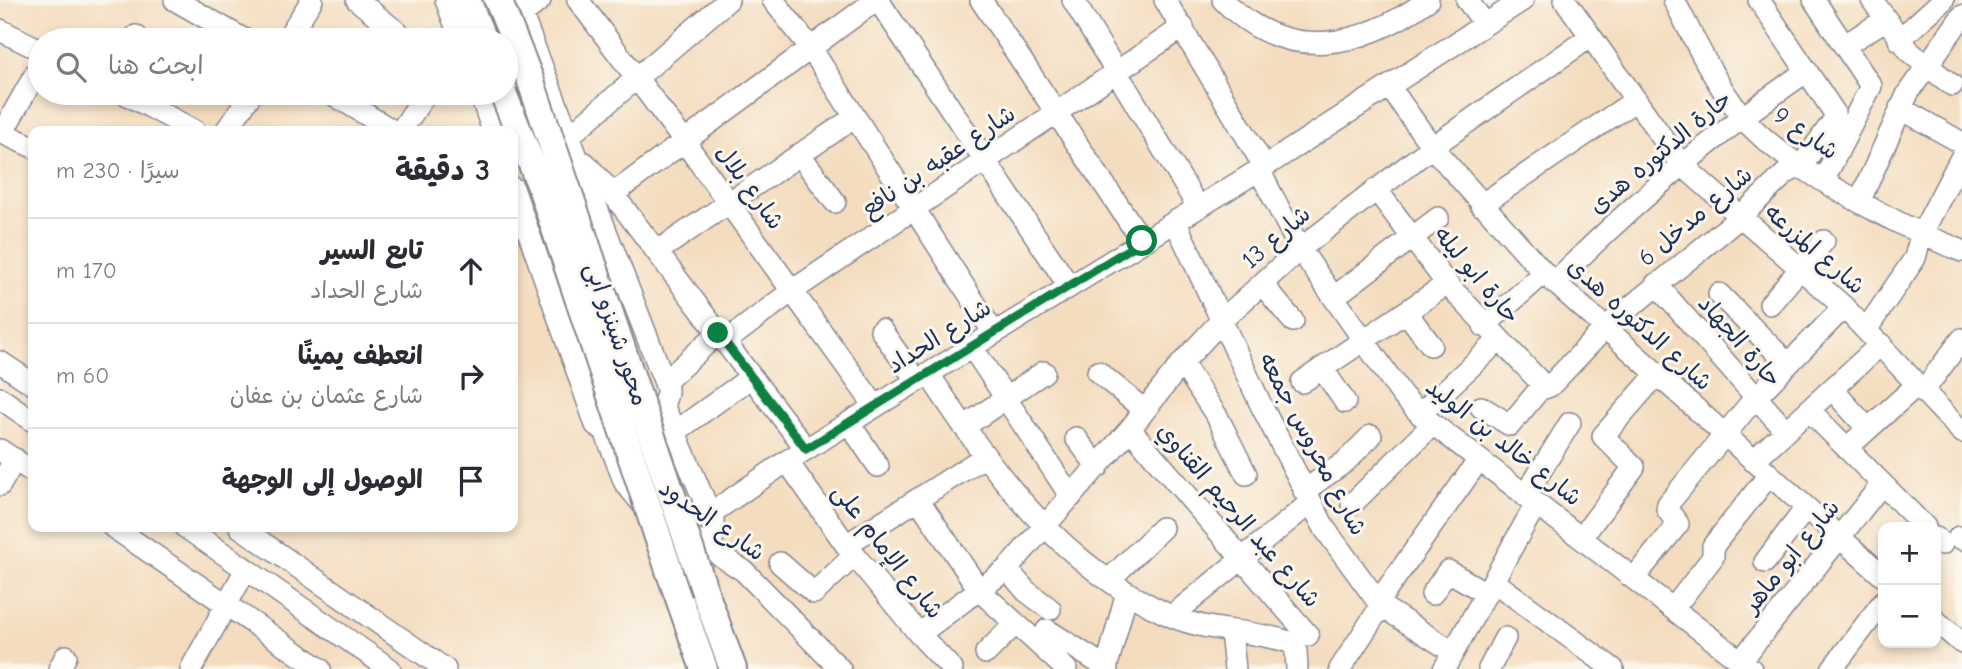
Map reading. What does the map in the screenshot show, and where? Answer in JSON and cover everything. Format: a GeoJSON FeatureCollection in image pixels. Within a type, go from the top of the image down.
{"type":"FeatureCollection","features":[{"type":"Feature","properties":{"kind":"main road"},"geometry":{"type":"LineString","coordinates":[[467,0],[478,28]]}},
{"type":"Feature","properties":{"kind":"main road","name":"محور شينزو ابى"},"geometry":{"type":"LineString","coordinates":[[498,0],[509,28]]}},
{"type":"Feature","properties":{"kind":"main road","name":"محور شينزو ابى"},"geometry":{"type":"LineString","coordinates":[[518,51],[733,669]]}},
{"type":"Feature","properties":{"kind":"main road","name":"محور شينزو ابى"},"geometry":{"type":"LineString","coordinates":[[508,105],[516,126]]}},
{"type":"Feature","properties":{"kind":"main road","name":"محور شينزو ابى"},"geometry":{"type":"LineString","coordinates":[[518,130],[541,187],[668,570],[704,669]]}},
{"type":"Feature","properties":{"kind":"street"},"geometry":{"type":"LineString","coordinates":[[175,0],[224,28]]}},
{"type":"Feature","properties":{"kind":"street"},"geometry":{"type":"LineString","coordinates":[[357,0],[392,28]]}},
{"type":"Feature","properties":{"kind":"street"},"geometry":{"type":"LineString","coordinates":[[446,0],[456,28]]}},
{"type":"Feature","properties":{"kind":"street"},"geometry":{"type":"LineString","coordinates":[[540,0],[519,8],[668,394],[664,407],[654,416],[615,431],[605,431]]}},
{"type":"Feature","properties":{"kind":"street","name":"شارع بلال"},"geometry":{"type":"LineString","coordinates":[[578,0],[684,141],[875,406]]}},
{"type":"Feature","properties":{"kind":"street"},"geometry":{"type":"LineString","coordinates":[[573,145],[636,77],[728,0]]}},
{"type":"Feature","properties":{"kind":"street"},"geometry":{"type":"LineString","coordinates":[[773,0],[810,47],[994,333]]}},
{"type":"Feature","properties":{"kind":"street"},"geometry":{"type":"LineString","coordinates":[[613,194],[877,0],[1069,286]]}},
{"type":"Feature","properties":{"kind":"street"},"geometry":{"type":"LineString","coordinates":[[981,0],[1142,241]]}},
{"type":"Feature","properties":{"kind":"street"},"geometry":{"type":"LineString","coordinates":[[1073,0],[1198,207]]}},
{"type":"Feature","properties":{"kind":"street","name":"شارع خالد بن الوليد"},"geometry":{"type":"LineString","coordinates":[[1165,0],[1183,26],[1261,168],[1300,249],[1363,341],[1426,420],[1635,577],[1746,665]]}},
{"type":"Feature","properties":{"kind":"street"},"geometry":{"type":"LineString","coordinates":[[1223,0],[1250,23],[1280,36],[1312,43],[1345,41],[1377,33],[1428,0]]}},
{"type":"Feature","properties":{"kind":"street"},"geometry":{"type":"LineString","coordinates":[[1467,0],[1485,24]]}},
{"type":"Feature","properties":{"kind":"street","name":"شارع الحداد"},"geometry":{"type":"LineString","coordinates":[[710,514],[787,461],[1261,168],[1523,0]]}},
{"type":"Feature","properties":{"kind":"street","name":"شارع المزرعه"},"geometry":{"type":"LineString","coordinates":[[1565,0],[1681,164],[1739,218],[1844,307],[1962,432]]}},
{"type":"Feature","properties":{"kind":"street","name":"شارع 9"},"geometry":{"type":"LineString","coordinates":[[1674,0],[1712,73],[1741,116],[1763,139],[1921,235],[1962,251]]}},
{"type":"Feature","properties":{"kind":"street","name":"شارع مدخل 6"},"geometry":{"type":"LineString","coordinates":[[1481,407],[1510,425],[1539,390],[1606,327],[1739,218],[1786,173],[1802,165],[1835,117],[1759,0]]}},
{"type":"Feature","properties":{"kind":"street"},"geometry":{"type":"LineString","coordinates":[[1814,0],[1871,82],[1871,90],[1824,178]]}},
{"type":"Feature","properties":{"kind":"street"},"geometry":{"type":"LineString","coordinates":[[1899,40],[1943,0]]}},
{"type":"Feature","properties":{"kind":"street"},"geometry":{"type":"LineString","coordinates":[[291,28],[301,4]]}},
{"type":"Feature","properties":{"kind":"street"},"geometry":{"type":"LineString","coordinates":[[1846,45],[1877,6],[1899,40],[1924,66],[1952,86]]}},
{"type":"Feature","properties":{"kind":"street"},"geometry":{"type":"LineString","coordinates":[[1860,200],[1900,108],[1924,66],[1962,16]]}},
{"type":"Feature","properties":{"kind":"street","name":"شارع عقبه بن نافع"},"geometry":{"type":"LineString","coordinates":[[665,382],[722,338],[1057,114],[1183,26]]}},
{"type":"Feature","properties":{"kind":"street"},"geometry":{"type":"LineString","coordinates":[[0,30],[28,44]]}},
{"type":"Feature","properties":{"kind":"street","name":"شارع 13"},"geometry":{"type":"LineString","coordinates":[[919,634],[1007,569],[1098,467],[1182,363],[1221,321],[1300,249],[1432,147],[1590,37]]}},
{"type":"Feature","properties":{"kind":"street","name":"حارة الدكتوره هدى"},"geometry":{"type":"LineString","coordinates":[[1345,462],[1359,496],[1426,420],[1491,333],[1549,277],[1741,116],[1807,71]]}},
{"type":"Feature","properties":{"kind":"street"},"geometry":{"type":"LineString","coordinates":[[28,86],[1,132],[28,145]]}},
{"type":"Feature","properties":{"kind":"street","name":"شارع الدكتوره هدى"},"geometry":{"type":"LineString","coordinates":[[1389,86],[1432,147],[1481,205],[1549,277],[1658,373],[1722,435],[1878,572]]}},
{"type":"Feature","properties":{"kind":"street"},"geometry":{"type":"LineString","coordinates":[[1481,205],[1636,100]]}},
{"type":"Feature","properties":{"kind":"street"},"geometry":{"type":"LineString","coordinates":[[146,105],[186,126]]}},
{"type":"Feature","properties":{"kind":"street"},"geometry":{"type":"LineString","coordinates":[[229,126],[244,105]]}},
{"type":"Feature","properties":{"kind":"street"},"geometry":{"type":"LineString","coordinates":[[354,105],[386,126]]}},
{"type":"Feature","properties":{"kind":"street"},"geometry":{"type":"LineString","coordinates":[[404,126],[418,105]]}},
{"type":"Feature","properties":{"kind":"street"},"geometry":{"type":"LineString","coordinates":[[484,105],[491,126]]}},
{"type":"Feature","properties":{"kind":"street"},"geometry":{"type":"LineString","coordinates":[[1900,108],[1962,144]]}},
{"type":"Feature","properties":{"kind":"street"},"geometry":{"type":"LineString","coordinates":[[657,251],[855,117]]}},
{"type":"Feature","properties":{"kind":"street"},"geometry":{"type":"LineString","coordinates":[[573,145],[657,251],[806,449]]}},
{"type":"Feature","properties":{"kind":"street"},"geometry":{"type":"LineString","coordinates":[[800,155],[835,202]]}},
{"type":"Feature","properties":{"kind":"street"},"geometry":{"type":"LineString","coordinates":[[1673,609],[1713,557],[1712,547],[1786,431],[1832,390],[1874,337],[1915,258],[1921,235],[1962,156]]}},
{"type":"Feature","properties":{"kind":"street","name":"حارة ابو ليله"},"geometry":{"type":"LineString","coordinates":[[1376,189],[1447,284],[1545,387]]}},
{"type":"Feature","properties":{"kind":"street"},"geometry":{"type":"LineString","coordinates":[[1334,297],[1438,218]]}},
{"type":"Feature","properties":{"kind":"street","name":"شارع محروس جمعه"},"geometry":{"type":"LineString","coordinates":[[1175,221],[1307,497],[1342,554],[1379,604],[1449,661]]}},
{"type":"Feature","properties":{"kind":"street","name":"شارع الحدود"},"geometry":{"type":"LineString","coordinates":[[518,222],[593,420],[605,431],[617,469],[634,496],[657,517],[744,571],[840,669]]}},
{"type":"Feature","properties":{"kind":"street"},"geometry":{"type":"LineString","coordinates":[[1770,304],[1824,241]]}},
{"type":"Feature","properties":{"kind":"street"},"geometry":{"type":"LineString","coordinates":[[1262,284],[1293,321]]}},
{"type":"Feature","properties":{"kind":"street"},"geometry":{"type":"LineString","coordinates":[[1302,382],[1447,284]]}},
{"type":"Feature","properties":{"kind":"street","name":"حارة الجهاد"},"geometry":{"type":"LineString","coordinates":[[1656,284],[1754,399],[1786,431]]}},
{"type":"Feature","properties":{"kind":"street"},"geometry":{"type":"LineString","coordinates":[[1719,294],[1787,363]]}},
{"type":"Feature","properties":{"kind":"street"},"geometry":{"type":"LineString","coordinates":[[1635,577],[1678,524],[1667,509],[1668,503],[1754,399],[1844,307]]}},
{"type":"Feature","properties":{"kind":"street"},"geometry":{"type":"LineString","coordinates":[[1406,312],[1431,345]]}},
{"type":"Feature","properties":{"kind":"street"},"geometry":{"type":"LineString","coordinates":[[881,330],[964,427],[984,457],[1043,528],[1118,585],[1172,616],[1231,632],[1292,643],[1296,650],[1298,669]]}},
{"type":"Feature","properties":{"kind":"street"},"geometry":{"type":"LineString","coordinates":[[1847,448],[1921,387],[1962,340]]}},
{"type":"Feature","properties":{"kind":"street"},"geometry":{"type":"LineString","coordinates":[[972,347],[1071,497]]}},
{"type":"Feature","properties":{"kind":"street"},"geometry":{"type":"LineString","coordinates":[[0,362],[28,381]]}},
{"type":"Feature","properties":{"kind":"street"},"geometry":{"type":"LineString","coordinates":[[1182,363],[1217,418],[1246,474]]}},
{"type":"Feature","properties":{"kind":"street"},"geometry":{"type":"LineString","coordinates":[[1322,368],[1345,402]]}},
{"type":"Feature","properties":{"kind":"street"},"geometry":{"type":"LineString","coordinates":[[964,427],[1044,372]]}},
{"type":"Feature","properties":{"kind":"street"},"geometry":{"type":"LineString","coordinates":[[1098,372],[1144,410]]}},
{"type":"Feature","properties":{"kind":"street"},"geometry":{"type":"LineString","coordinates":[[1582,537],[1634,467],[1603,436],[1658,373]]}},
{"type":"Feature","properties":{"kind":"street"},"geometry":{"type":"LineString","coordinates":[[675,432],[750,378]]}},
{"type":"Feature","properties":{"kind":"street"},"geometry":{"type":"LineString","coordinates":[[1832,390],[1868,429]]}},
{"type":"Feature","properties":{"kind":"street"},"geometry":{"type":"LineString","coordinates":[[0,398],[28,418]]}},
{"type":"Feature","properties":{"kind":"street"},"geometry":{"type":"LineString","coordinates":[[664,407],[710,514],[714,528],[709,547]]}},
{"type":"Feature","properties":{"kind":"street"},"geometry":{"type":"LineString","coordinates":[[1809,410],[1920,522]]}},
{"type":"Feature","properties":{"kind":"street"},"geometry":{"type":"LineString","coordinates":[[849,422],[878,466]]}},
{"type":"Feature","properties":{"kind":"street"},"geometry":{"type":"LineString","coordinates":[[1449,661],[1490,587],[1570,422]]}},
{"type":"Feature","properties":{"kind":"street","name":"شارع عبد الرحيم القناوي"},"geometry":{"type":"LineString","coordinates":[[1130,429],[1308,635]]}},
{"type":"Feature","properties":{"kind":"street"},"geometry":{"type":"LineString","coordinates":[[1172,616],[1242,559],[1371,436]]}},
{"type":"Feature","properties":{"kind":"street"},"geometry":{"type":"LineString","coordinates":[[1076,438],[1098,467]]}},
{"type":"Feature","properties":{"kind":"street"},"geometry":{"type":"LineString","coordinates":[[0,485],[7,455],[28,469]]}},
{"type":"Feature","properties":{"kind":"street"},"geometry":{"type":"LineString","coordinates":[[780,563],[814,593],[851,550],[918,499],[984,457]]}},
{"type":"Feature","properties":{"kind":"street","name":"شارع الإمام على"},"geometry":{"type":"LineString","coordinates":[[787,461],[851,550],[919,634],[952,669]]}},
{"type":"Feature","properties":{"kind":"street"},"geometry":{"type":"LineString","coordinates":[[1340,669],[1379,604],[1478,461]]}},
{"type":"Feature","properties":{"kind":"street","name":"شارع ابو ماهر"},"geometry":{"type":"LineString","coordinates":[[1746,665],[1839,537],[1882,484]]}},
{"type":"Feature","properties":{"kind":"street"},"geometry":{"type":"LineString","coordinates":[[918,499],[980,591],[1066,669]]}},
{"type":"Feature","properties":{"kind":"street"},"geometry":{"type":"LineString","coordinates":[[1765,562],[1806,508]]}},
{"type":"Feature","properties":{"kind":"street"},"geometry":{"type":"LineString","coordinates":[[1046,630],[1106,668],[1118,585],[1162,528]]}},
{"type":"Feature","properties":{"kind":"street"},"geometry":{"type":"LineString","coordinates":[[120,532],[320,669]]}},
{"type":"Feature","properties":{"kind":"street"},"geometry":{"type":"LineString","coordinates":[[192,532],[390,669]]}},
{"type":"Feature","properties":{"kind":"street"},"geometry":{"type":"LineString","coordinates":[[247,532],[445,669]]}},
{"type":"Feature","properties":{"kind":"street"},"geometry":{"type":"LineString","coordinates":[[191,669],[246,569]]}},
{"type":"Feature","properties":{"kind":"street"},"geometry":{"type":"LineString","coordinates":[[1007,569],[1026,591],[1050,609]]}},
{"type":"Feature","properties":{"kind":"street"},"geometry":{"type":"LineString","coordinates":[[1432,594],[1448,571],[1490,587],[1614,669]]}},
{"type":"Feature","properties":{"kind":"street"},"geometry":{"type":"LineString","coordinates":[[1832,669],[1878,609]]}},
{"type":"Feature","properties":{"kind":"street"},"geometry":{"type":"LineString","coordinates":[[986,653],[1014,624]]}},
{"type":"Feature","properties":{"kind":"street"},"geometry":{"type":"LineString","coordinates":[[1941,625],[1962,643]]}},
{"type":"Feature","properties":{"kind":"street"},"geometry":{"type":"LineString","coordinates":[[1231,632],[1235,669]]}},
{"type":"Feature","properties":{"kind":"street"},"geometry":{"type":"LineString","coordinates":[[1489,669],[1505,638]]}},
{"type":"Feature","properties":{"kind":"route"},"geometry":{"type":"LineString","coordinates":[[718,333],[806,449],[1142,241]]}}]}
